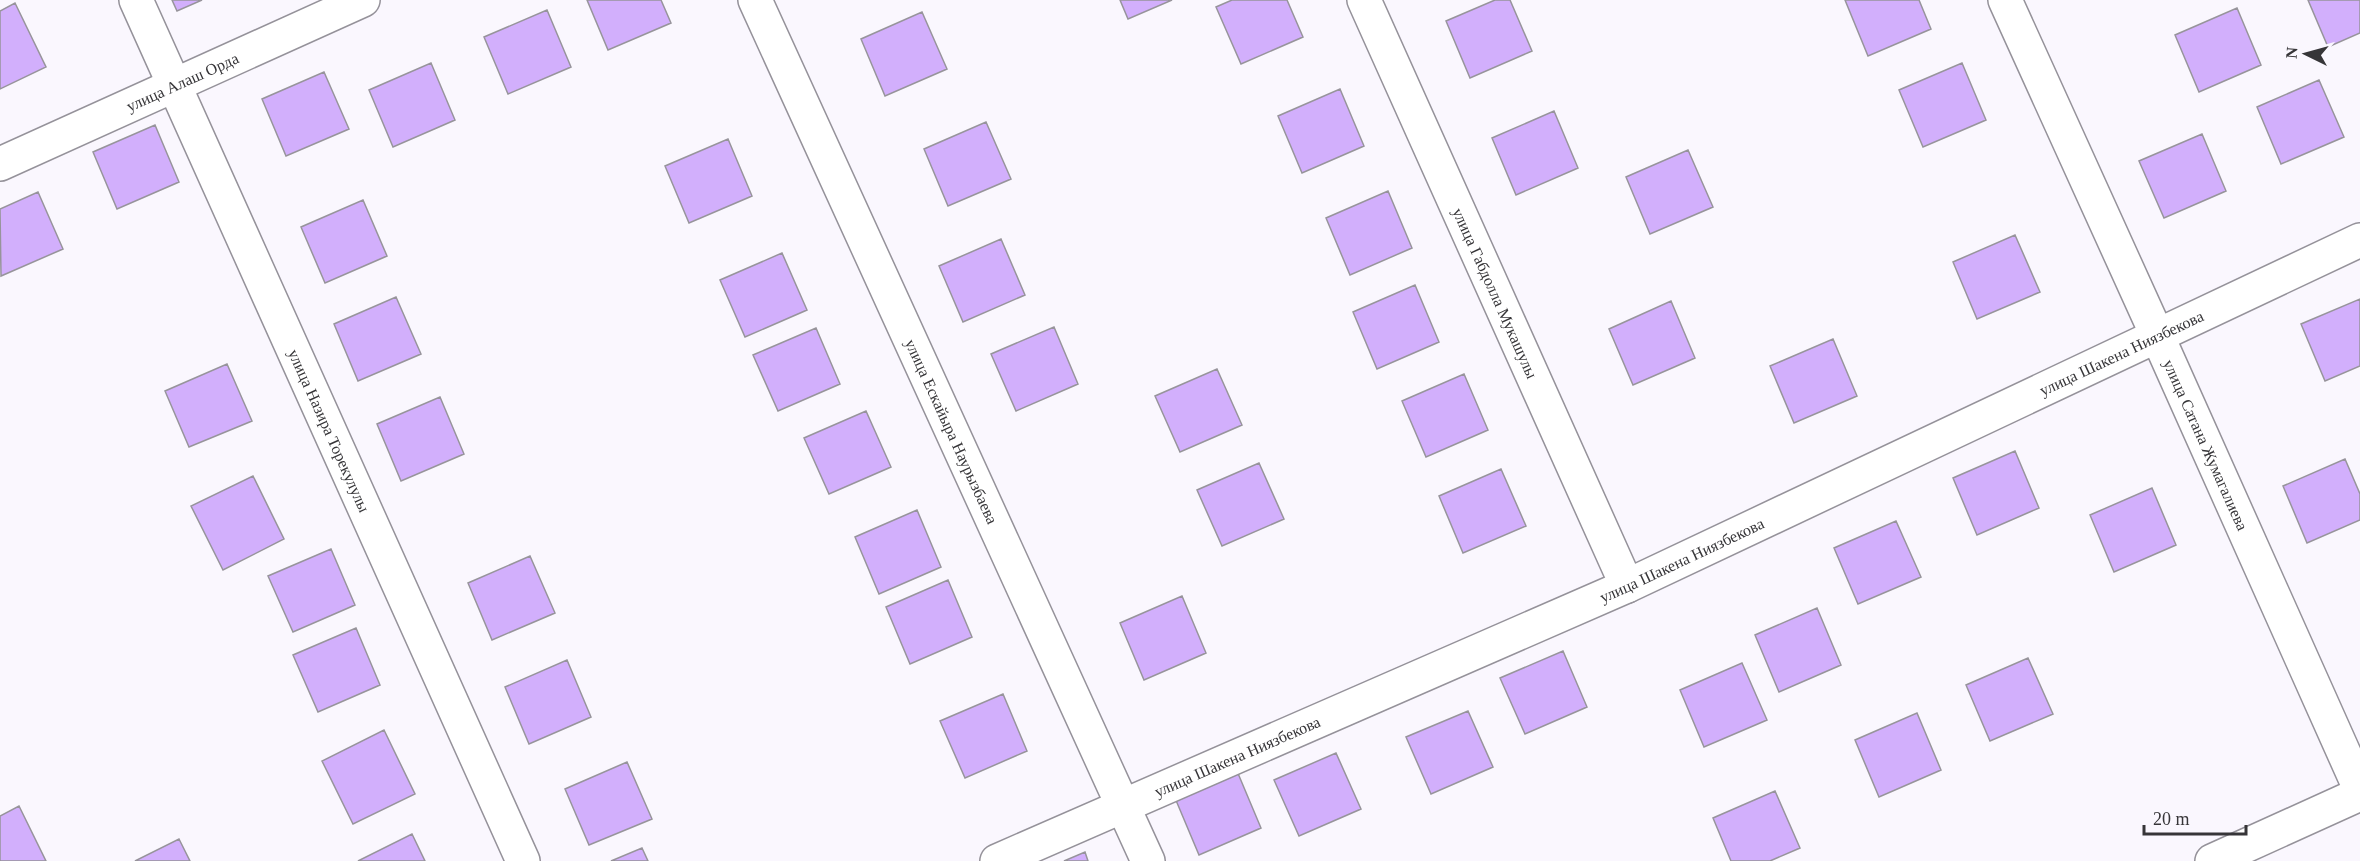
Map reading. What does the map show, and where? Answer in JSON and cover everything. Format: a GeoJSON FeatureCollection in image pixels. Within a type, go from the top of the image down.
{"type":"FeatureCollection","features":[{"type":"Feature","properties":{"kind":"street","name":"улица Назира Торекулулы"},"geometry":{"type":"LineString","coordinates":[[136,0],[523,861]]}},
{"type":"Feature","properties":{"kind":"street","name":"улица Алаш Орда"},"geometry":{"type":"LineString","coordinates":[[0,164],[363,0]]}},
{"type":"Feature","properties":{"kind":"street","name":"улица Ескайыра Наурызбаева"},"geometry":{"type":"LineString","coordinates":[[755,0],[1148,861]]}},
{"type":"Feature","properties":{"kind":"street","name":"улица Габдолла Мукашулы"},"geometry":{"type":"LineString","coordinates":[[1364,0],[1628,586]]}},
{"type":"Feature","properties":{"kind":"street","name":"улица Сатана Жумагалиева"},"geometry":{"type":"LineString","coordinates":[[2005,0],[2360,792]]}},
{"type":"Feature","properties":{"kind":"street","name":"улица Шакена Ниязбекова"},"geometry":{"type":"LineString","coordinates":[[997,861],[1628,586],[2360,240]]}},
{"type":"Feature","properties":{"kind":"street"},"geometry":{"type":"LineString","coordinates":[[2212,861],[2360,792]]}},
{"type":"Feature","properties":{"kind":"building"},"geometry":{"type":"Polygon","coordinates":[[[172,0],[202,0],[177,11],[172,0]]]}},
{"type":"Feature","properties":{"kind":"building"},"geometry":{"type":"Polygon","coordinates":[[[587,0],[661,0],[671,23],[608,50],[587,0]]]}},
{"type":"Feature","properties":{"kind":"building"},"geometry":{"type":"Polygon","coordinates":[[[1120,0],[1172,0],[1128,19],[1120,0]]]}},
{"type":"Feature","properties":{"kind":"building"},"geometry":{"type":"Polygon","coordinates":[[[1232,0],[1287,0],[1303,37],[1241,64],[1216,7],[1232,0]]]}},
{"type":"Feature","properties":{"kind":"building"},"geometry":{"type":"Polygon","coordinates":[[[1495,0],[1510,0],[1532,51],[1470,78],[1446,21],[1495,0]]]}},
{"type":"Feature","properties":{"kind":"building"},"geometry":{"type":"Polygon","coordinates":[[[1845,0],[1919,0],[1931,29],[1868,56],[1845,0]]]}},
{"type":"Feature","properties":{"kind":"building"},"geometry":{"type":"Polygon","coordinates":[[[2308,0],[2360,0],[2360,33],[2328,47],[2308,0]]]}},
{"type":"Feature","properties":{"kind":"building"},"geometry":{"type":"Polygon","coordinates":[[[15,3],[46,67],[0,89],[0,11],[15,3]]]}},
{"type":"Feature","properties":{"kind":"building"},"geometry":{"type":"Polygon","coordinates":[[[2237,8],[2261,65],[2199,92],[2175,35],[2237,8]]]}},
{"type":"Feature","properties":{"kind":"building"},"geometry":{"type":"Polygon","coordinates":[[[547,10],[571,67],[508,94],[484,37],[547,10]]]}},
{"type":"Feature","properties":{"kind":"building"},"geometry":{"type":"Polygon","coordinates":[[[922,12],[947,69],[885,96],[861,39],[922,12]]]}},
{"type":"Feature","properties":{"kind":"building"},"geometry":{"type":"Polygon","coordinates":[[[431,63],[455,120],[393,147],[369,90],[431,63]]]}},
{"type":"Feature","properties":{"kind":"building"},"geometry":{"type":"Polygon","coordinates":[[[1962,63],[1986,120],[1923,147],[1899,90],[1962,63]]]}},
{"type":"Feature","properties":{"kind":"building"},"geometry":{"type":"Polygon","coordinates":[[[324,72],[349,129],[286,156],[262,99],[324,72]]]}},
{"type":"Feature","properties":{"kind":"building"},"geometry":{"type":"Polygon","coordinates":[[[2319,80],[2344,137],[2281,164],[2257,107],[2319,80]]]}},
{"type":"Feature","properties":{"kind":"building"},"geometry":{"type":"Polygon","coordinates":[[[1340,89],[1364,146],[1302,173],[1278,116],[1340,89]]]}},
{"type":"Feature","properties":{"kind":"building"},"geometry":{"type":"Polygon","coordinates":[[[1554,111],[1578,168],[1516,195],[1492,138],[1554,111]]]}},
{"type":"Feature","properties":{"kind":"building"},"geometry":{"type":"Polygon","coordinates":[[[986,122],[1011,179],[948,206],[924,149],[986,122]]]}},
{"type":"Feature","properties":{"kind":"building"},"geometry":{"type":"Polygon","coordinates":[[[155,125],[179,182],[117,209],[93,152],[155,125]]]}},
{"type":"Feature","properties":{"kind":"building"},"geometry":{"type":"Polygon","coordinates":[[[2202,134],[2226,191],[2164,218],[2139,161],[2202,134]]]}},
{"type":"Feature","properties":{"kind":"building"},"geometry":{"type":"Polygon","coordinates":[[[728,139],[752,196],[689,223],[665,166],[728,139]]]}},
{"type":"Feature","properties":{"kind":"building"},"geometry":{"type":"Polygon","coordinates":[[[1688,150],[1713,207],[1650,234],[1626,177],[1688,150]]]}},
{"type":"Feature","properties":{"kind":"building"},"geometry":{"type":"Polygon","coordinates":[[[1388,191],[1412,248],[1350,275],[1326,218],[1388,191]]]}},
{"type":"Feature","properties":{"kind":"building"},"geometry":{"type":"Polygon","coordinates":[[[38,192],[63,249],[1,276],[0,209],[38,192]]]}},
{"type":"Feature","properties":{"kind":"building"},"geometry":{"type":"Polygon","coordinates":[[[363,200],[387,256],[325,283],[301,227],[363,200]]]}},
{"type":"Feature","properties":{"kind":"building"},"geometry":{"type":"Polygon","coordinates":[[[2015,235],[2040,292],[1977,319],[1953,262],[2015,235]]]}},
{"type":"Feature","properties":{"kind":"building"},"geometry":{"type":"Polygon","coordinates":[[[1001,239],[1025,295],[963,322],[939,266],[1001,239]]]}},
{"type":"Feature","properties":{"kind":"building"},"geometry":{"type":"Polygon","coordinates":[[[782,253],[807,310],[745,337],[720,280],[782,253]]]}},
{"type":"Feature","properties":{"kind":"building"},"geometry":{"type":"Polygon","coordinates":[[[1415,285],[1439,342],[1377,369],[1353,312],[1415,285]]]}},
{"type":"Feature","properties":{"kind":"building"},"geometry":{"type":"Polygon","coordinates":[[[396,297],[421,354],[358,381],[334,324],[396,297]]]}},
{"type":"Feature","properties":{"kind":"building"},"geometry":{"type":"Polygon","coordinates":[[[2360,299],[2360,366],[2325,381],[2301,324],[2360,299]]]}},
{"type":"Feature","properties":{"kind":"building"},"geometry":{"type":"Polygon","coordinates":[[[1671,301],[1695,358],[1633,385],[1609,329],[1671,301]]]}},
{"type":"Feature","properties":{"kind":"building"},"geometry":{"type":"Polygon","coordinates":[[[1054,327],[1078,384],[1016,411],[991,354],[1054,327]]]}},
{"type":"Feature","properties":{"kind":"building"},"geometry":{"type":"Polygon","coordinates":[[[816,328],[840,384],[778,411],[753,355],[816,328]]]}},
{"type":"Feature","properties":{"kind":"building"},"geometry":{"type":"Polygon","coordinates":[[[1833,339],[1857,396],[1794,423],[1770,366],[1833,339]]]}},
{"type":"Feature","properties":{"kind":"building"},"geometry":{"type":"Polygon","coordinates":[[[227,364],[252,421],[189,447],[165,391],[227,364]]]}},
{"type":"Feature","properties":{"kind":"building"},"geometry":{"type":"Polygon","coordinates":[[[1217,369],[1242,425],[1180,452],[1155,396],[1217,369]]]}},
{"type":"Feature","properties":{"kind":"building"},"geometry":{"type":"Polygon","coordinates":[[[1464,374],[1488,430],[1426,457],[1402,401],[1464,374]]]}},
{"type":"Feature","properties":{"kind":"building"},"geometry":{"type":"Polygon","coordinates":[[[440,397],[464,454],[401,481],[377,424],[440,397]]]}},
{"type":"Feature","properties":{"kind":"building"},"geometry":{"type":"Polygon","coordinates":[[[866,411],[891,467],[829,494],[804,438],[866,411]]]}},
{"type":"Feature","properties":{"kind":"building"},"geometry":{"type":"Polygon","coordinates":[[[2015,451],[2039,508],[1977,535],[1953,478],[2015,451]]]}},
{"type":"Feature","properties":{"kind":"building"},"geometry":{"type":"Polygon","coordinates":[[[2345,459],[2360,494],[2360,520],[2307,543],[2283,486],[2345,459]]]}},
{"type":"Feature","properties":{"kind":"building"},"geometry":{"type":"Polygon","coordinates":[[[1259,463],[1284,519],[1222,546],[1197,490],[1259,463]]]}},
{"type":"Feature","properties":{"kind":"building"},"geometry":{"type":"Polygon","coordinates":[[[1501,469],[1526,526],[1463,553],[1439,496],[1501,469]]]}},
{"type":"Feature","properties":{"kind":"building"},"geometry":{"type":"Polygon","coordinates":[[[253,476],[284,539],[223,570],[191,506],[253,476]]]}},
{"type":"Feature","properties":{"kind":"building"},"geometry":{"type":"Polygon","coordinates":[[[2152,488],[2176,545],[2114,572],[2090,515],[2152,488]]]}},
{"type":"Feature","properties":{"kind":"building"},"geometry":{"type":"Polygon","coordinates":[[[917,510],[941,567],[879,594],[855,537],[917,510]]]}},
{"type":"Feature","properties":{"kind":"building"},"geometry":{"type":"Polygon","coordinates":[[[1896,521],[1921,577],[1858,604],[1834,548],[1896,521]]]}},
{"type":"Feature","properties":{"kind":"building"},"geometry":{"type":"Polygon","coordinates":[[[331,549],[355,605],[293,632],[268,576],[331,549]]]}},
{"type":"Feature","properties":{"kind":"building"},"geometry":{"type":"Polygon","coordinates":[[[530,556],[555,613],[492,640],[468,583],[530,556]]]}},
{"type":"Feature","properties":{"kind":"building"},"geometry":{"type":"Polygon","coordinates":[[[948,580],[972,637],[910,664],[886,607],[948,580]]]}},
{"type":"Feature","properties":{"kind":"building"},"geometry":{"type":"Polygon","coordinates":[[[1182,596],[1206,653],[1144,680],[1120,623],[1182,596]]]}},
{"type":"Feature","properties":{"kind":"building"},"geometry":{"type":"Polygon","coordinates":[[[1817,608],[1841,665],[1779,692],[1755,635],[1817,608]]]}},
{"type":"Feature","properties":{"kind":"building"},"geometry":{"type":"Polygon","coordinates":[[[356,628],[380,685],[318,712],[293,655],[356,628]]]}},
{"type":"Feature","properties":{"kind":"building"},"geometry":{"type":"Polygon","coordinates":[[[1563,651],[1587,707],[1525,734],[1500,678],[1563,651]]]}},
{"type":"Feature","properties":{"kind":"building"},"geometry":{"type":"Polygon","coordinates":[[[2028,658],[2053,714],[1990,741],[1966,685],[2028,658]]]}},
{"type":"Feature","properties":{"kind":"building"},"geometry":{"type":"Polygon","coordinates":[[[567,660],[591,717],[529,744],[505,687],[567,660]]]}},
{"type":"Feature","properties":{"kind":"building"},"geometry":{"type":"Polygon","coordinates":[[[1742,663],[1767,720],[1704,747],[1680,690],[1742,663]]]}},
{"type":"Feature","properties":{"kind":"building"},"geometry":{"type":"Polygon","coordinates":[[[1003,694],[1027,751],[965,778],[940,721],[1003,694]]]}},
{"type":"Feature","properties":{"kind":"building"},"geometry":{"type":"Polygon","coordinates":[[[1468,711],[1493,767],[1431,794],[1406,737],[1468,711]]]}},
{"type":"Feature","properties":{"kind":"building"},"geometry":{"type":"Polygon","coordinates":[[[1917,713],[1941,770],[1879,797],[1855,740],[1917,713]]]}},
{"type":"Feature","properties":{"kind":"building"},"geometry":{"type":"Polygon","coordinates":[[[384,730],[415,794],[353,824],[322,761],[384,730]]]}},
{"type":"Feature","properties":{"kind":"building"},"geometry":{"type":"Polygon","coordinates":[[[1336,753],[1361,809],[1299,836],[1274,780],[1336,753]]]}},
{"type":"Feature","properties":{"kind":"building"},"geometry":{"type":"Polygon","coordinates":[[[627,762],[652,819],[589,845],[565,789],[627,762]]]}},
{"type":"Feature","properties":{"kind":"building"},"geometry":{"type":"Polygon","coordinates":[[[1237,771],[1261,828],[1199,855],[1175,798],[1237,771]]]}},
{"type":"Feature","properties":{"kind":"building"},"geometry":{"type":"Polygon","coordinates":[[[1775,791],[1800,848],[1770,861],[1731,861],[1713,818],[1775,791]]]}},
{"type":"Feature","properties":{"kind":"building"},"geometry":{"type":"Polygon","coordinates":[[[19,806],[46,861],[0,861],[0,816],[19,806]]]}},
{"type":"Feature","properties":{"kind":"building"},"geometry":{"type":"Polygon","coordinates":[[[412,834],[425,861],[358,861],[412,834]]]}},
{"type":"Feature","properties":{"kind":"building"},"geometry":{"type":"Polygon","coordinates":[[[179,839],[190,861],[135,861],[179,839]]]}},
{"type":"Feature","properties":{"kind":"building"},"geometry":{"type":"Polygon","coordinates":[[[642,848],[648,861],[611,861],[642,848]]]}},
{"type":"Feature","properties":{"kind":"building"},"geometry":{"type":"Polygon","coordinates":[[[1085,852],[1088,861],[1064,861],[1085,852]]]}}]}
